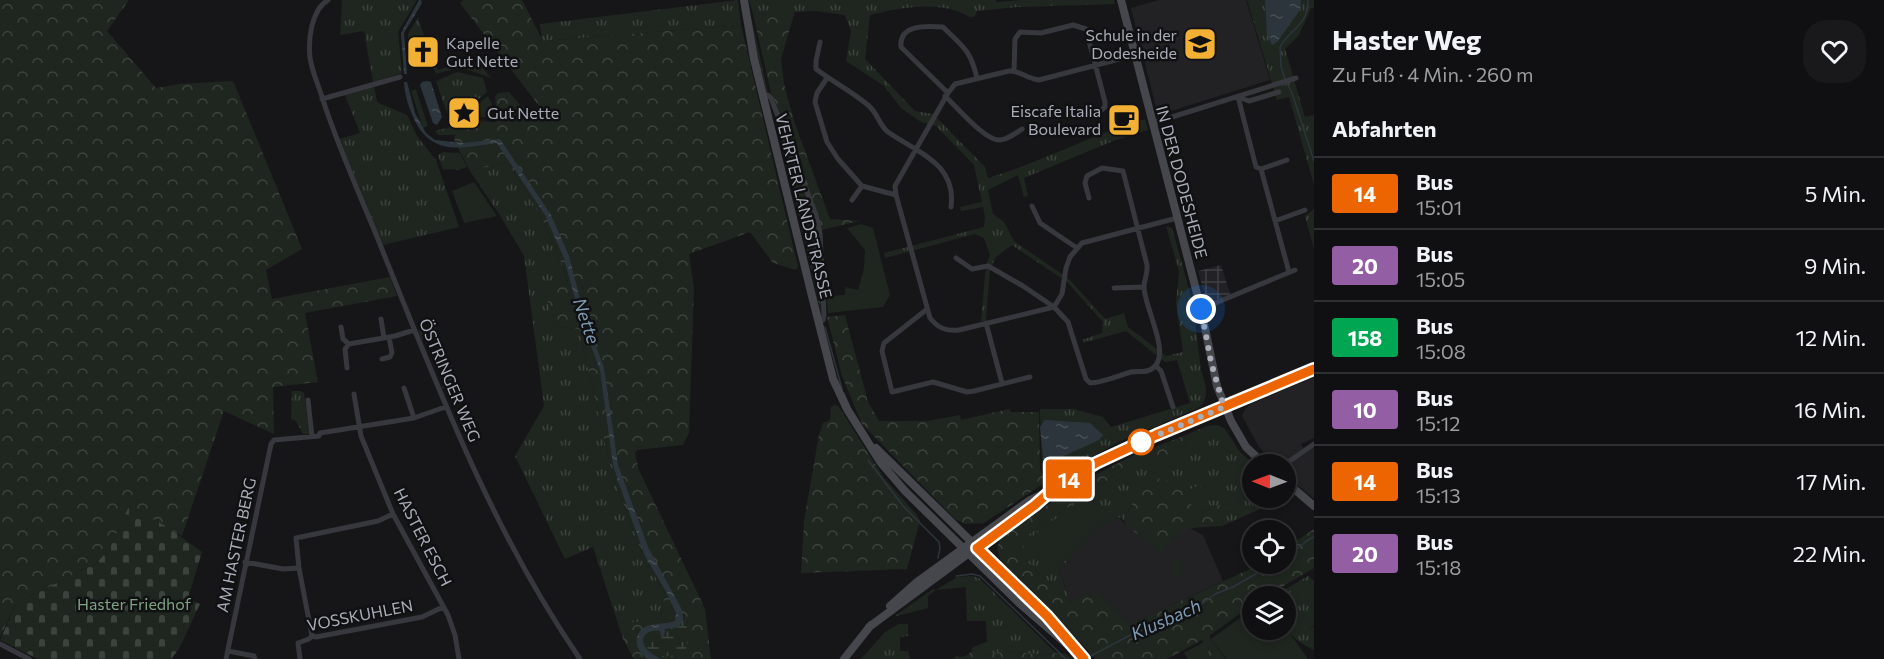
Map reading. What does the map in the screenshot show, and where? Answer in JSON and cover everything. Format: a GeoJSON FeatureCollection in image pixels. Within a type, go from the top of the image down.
{"type":"FeatureCollection","features":[{"type":"Feature","properties":{"kind":"street","name":"ÖSTRINGER WEG"},"geometry":{"type":"LineString","coordinates":[[328,0],[317,12],[310,42],[311,64],[333,133],[467,457],[560,629],[580,659]]}},
{"type":"Feature","properties":{"kind":"street","name":"VEHRTER LANDSTRASSE"},"geometry":{"type":"LineString","coordinates":[[744,0],[749,36],[763,95],[838,393],[892,477],[1040,622],[1077,652]]}},
{"type":"Feature","properties":{"kind":"street","name":"IN DER DODESHEIDE"},"geometry":{"type":"LineString","coordinates":[[1121,0],[1224,407],[1246,447],[1253,454]]}},
{"type":"Feature","properties":{"kind":"street"},"geometry":{"type":"LineString","coordinates":[[1014,71],[1015,39],[1020,32],[1041,33],[1073,25],[1086,29],[1105,107],[1098,112],[1080,117],[1073,115]]}},
{"type":"Feature","properties":{"kind":"street"},"geometry":{"type":"LineString","coordinates":[[977,78],[973,58],[943,27],[928,26],[907,30],[902,36],[901,47],[989,138],[1000,140],[1022,129]]}},
{"type":"Feature","properties":{"kind":"street"},"geometry":{"type":"LineString","coordinates":[[820,42],[816,69],[869,106],[877,114],[880,124],[887,131],[923,152],[946,175],[952,199],[951,207]]}},
{"type":"Feature","properties":{"kind":"street"},"geometry":{"type":"LineString","coordinates":[[1135,55],[1039,80],[1030,80],[1014,71],[955,84],[895,186],[927,310],[935,324],[947,331],[1054,307],[1062,294],[1070,257],[1082,243],[1177,218]]}},
{"type":"Feature","properties":{"kind":"street"},"geometry":{"type":"LineString","coordinates":[[322,99],[400,77]]}},
{"type":"Feature","properties":{"kind":"street"},"geometry":{"type":"LineString","coordinates":[[827,78],[817,93],[815,102],[827,142],[838,159],[862,186],[896,195]]}},
{"type":"Feature","properties":{"kind":"street"},"geometry":{"type":"LineString","coordinates":[[1153,123],[1296,78]]}},
{"type":"Feature","properties":{"kind":"street"},"geometry":{"type":"LineString","coordinates":[[1238,98],[1249,100],[1279,92]]}},
{"type":"Feature","properties":{"kind":"street","name":"VEHRTER LANDSTRASSE"},"geometry":{"type":"LineString","coordinates":[[763,95],[771,98],[807,189],[820,232],[824,315],[823,320],[819,323]]}},
{"type":"Feature","properties":{"kind":"street"},"geometry":{"type":"LineString","coordinates":[[1238,98],[1256,167],[1261,169],[1287,160]]}},
{"type":"Feature","properties":{"kind":"street"},"geometry":{"type":"LineString","coordinates":[[956,258],[972,269],[988,266],[1054,307],[1068,322],[1086,379],[1090,383],[1134,371],[1145,372],[1156,366],[1160,354],[1144,287],[1148,265],[1123,171],[1102,168],[1087,176],[1085,183],[1089,198]]}},
{"type":"Feature","properties":{"kind":"street"},"geometry":{"type":"LineString","coordinates":[[1201,309],[1292,271],[1261,169]]}},
{"type":"Feature","properties":{"kind":"street"},"geometry":{"type":"LineString","coordinates":[[852,200],[862,186]]}},
{"type":"Feature","properties":{"kind":"street"},"geometry":{"type":"LineString","coordinates":[[1032,206],[1040,223],[1077,248]]}},
{"type":"Feature","properties":{"kind":"street"},"geometry":{"type":"LineString","coordinates":[[1275,220],[1305,210]]}},
{"type":"Feature","properties":{"kind":"street"},"geometry":{"type":"LineString","coordinates":[[1114,288],[1144,287]]}},
{"type":"Feature","properties":{"kind":"street"},"geometry":{"type":"LineString","coordinates":[[927,310],[884,343],[882,351],[892,392],[933,382],[968,392],[1030,377]]}},
{"type":"Feature","properties":{"kind":"street"},"geometry":{"type":"LineString","coordinates":[[381,319],[392,353],[390,357],[382,359]]}},
{"type":"Feature","properties":{"kind":"street"},"geometry":{"type":"LineString","coordinates":[[986,322],[1002,383]]}},
{"type":"Feature","properties":{"kind":"street"},"geometry":{"type":"LineString","coordinates":[[340,327],[343,339],[349,344]]}},
{"type":"Feature","properties":{"kind":"street"},"geometry":{"type":"LineString","coordinates":[[347,368],[345,350],[349,344],[387,338],[414,330]]}},
{"type":"Feature","properties":{"kind":"street"},"geometry":{"type":"LineString","coordinates":[[1156,366],[1161,371],[1173,407]]}},
{"type":"Feature","properties":{"kind":"street"},"geometry":{"type":"LineString","coordinates":[[844,659],[869,627],[917,582],[966,551],[1030,500],[1122,450],[1314,369]]}},
{"type":"Feature","properties":{"kind":"street"},"geometry":{"type":"LineString","coordinates":[[404,388],[414,418]]}},
{"type":"Feature","properties":{"kind":"street","name":"HASTER ESCH"},"geometry":{"type":"LineString","coordinates":[[354,394],[359,428],[393,514],[443,607],[455,634],[459,659]]}},
{"type":"Feature","properties":{"kind":"street"},"geometry":{"type":"LineString","coordinates":[[308,400],[312,437],[319,436],[320,433],[414,418],[446,407]]}},
{"type":"Feature","properties":{"kind":"street","name":"VEHRTER LANDSTRASSE"},"geometry":{"type":"LineString","coordinates":[[864,436],[1047,616],[1084,659]]}},
{"type":"Feature","properties":{"kind":"street","name":"AM HASTER BERG"},"geometry":{"type":"LineString","coordinates":[[226,659],[271,444],[274,440],[312,437]]}},
{"type":"Feature","properties":{"kind":"street"},"geometry":{"type":"LineString","coordinates":[[1296,457],[1314,444]]}},
{"type":"Feature","properties":{"kind":"street"},"geometry":{"type":"LineString","coordinates":[[1296,491],[1314,506]]}},
{"type":"Feature","properties":{"kind":"street"},"geometry":{"type":"LineString","coordinates":[[312,636],[299,568],[296,538],[378,521],[393,514]]}},
{"type":"Feature","properties":{"kind":"street"},"geometry":{"type":"LineString","coordinates":[[245,562],[284,569],[299,568]]}},
{"type":"Feature","properties":{"kind":"street","name":"VOSSKUHLEN"},"geometry":{"type":"LineString","coordinates":[[300,659],[298,643],[312,636],[422,617],[443,607]]}},
{"type":"Feature","properties":{"kind":"street"},"geometry":{"type":"LineString","coordinates":[[0,644],[29,659]]}},
{"type":"Feature","properties":{"kind":"street"},"geometry":{"type":"LineString","coordinates":[[228,651],[255,656],[255,659]]}},
{"type":"Feature","properties":{"kind":"shaded area","name":"Schule in der Dodesheide"},"geometry":{"type":"Polygon","coordinates":[[[1159,0],[1246,0],[1270,80],[1158,115],[1131,8],[1159,0]]]}},
{"type":"Feature","properties":{"kind":"shaded area"},"geometry":{"type":"Polygon","coordinates":[[[1221,265],[1230,294],[1207,304],[1198,271],[1221,265]]]}},
{"type":"Feature","properties":{"kind":"shaded area"},"geometry":{"type":"Polygon","coordinates":[[[1314,377],[1314,438],[1301,444],[1305,452],[1314,447],[1314,499],[1296,484],[1296,454],[1266,454],[1259,447],[1242,416],[1251,404],[1314,377]]]}},
{"type":"Feature","properties":{"kind":"shaded area"},"geometry":{"type":"Polygon","coordinates":[[[1119,517],[1126,525],[1175,535],[1189,528],[1203,535],[1223,581],[1130,624],[1096,590],[1070,602],[1059,570],[1101,524],[1119,517]]]}},
{"type":"Feature","properties":{"kind":"green space"},"geometry":{"type":"Polygon","coordinates":[[[0,0],[129,0],[107,31],[156,88],[179,84],[232,81],[234,83],[302,249],[266,270],[272,299],[390,277],[397,296],[305,313],[318,382],[273,387],[274,434],[224,411],[182,536],[129,506],[113,542],[98,562],[16,604],[0,637],[0,0]]]}},
{"type":"Feature","properties":{"kind":"green space"},"geometry":{"type":"Polygon","coordinates":[[[342,0],[417,0],[398,32],[402,73],[373,82],[364,31],[340,35],[342,0]]]}},
{"type":"Feature","properties":{"kind":"green space"},"geometry":{"type":"Polygon","coordinates":[[[463,0],[522,0],[543,41],[741,25],[798,267],[796,270],[773,263],[750,232],[689,254],[694,289],[689,433],[683,445],[637,450],[635,454],[639,470],[705,609],[711,659],[634,659],[623,639],[631,623],[661,618],[665,594],[642,553],[612,474],[579,329],[556,327],[545,293],[568,282],[550,235],[526,190],[507,162],[470,171],[455,142],[454,137],[458,131],[478,127],[482,121],[495,122],[497,120],[495,96],[498,93],[509,92],[520,105],[532,110],[540,107],[460,3],[463,0]]]}},
{"type":"Feature","properties":{"kind":"green space"},"geometry":{"type":"Polygon","coordinates":[[[738,0],[741,25],[542,41],[540,24],[738,0]]]}},
{"type":"Feature","properties":{"kind":"green space"},"geometry":{"type":"Polygon","coordinates":[[[749,0],[996,0],[997,2],[1114,0],[1115,4],[1019,7],[977,11],[975,16],[970,17],[946,8],[934,7],[909,8],[870,15],[865,59],[915,111],[933,114],[985,167],[988,178],[1145,119],[1148,130],[1113,141],[1024,178],[1028,196],[1024,197],[1018,175],[988,190],[993,214],[1004,222],[1014,241],[1069,279],[1105,319],[1124,313],[1128,327],[1166,356],[1183,352],[1176,303],[1179,271],[1166,226],[1172,228],[1193,304],[1201,370],[1206,387],[1204,402],[1198,408],[1121,441],[1047,481],[1042,469],[1040,409],[1074,409],[1103,417],[1111,427],[1190,403],[1177,360],[1165,362],[1126,331],[1083,343],[1082,340],[1102,333],[1103,322],[1067,282],[1012,245],[996,257],[990,269],[986,320],[981,322],[986,265],[990,255],[984,238],[975,234],[885,258],[884,253],[984,227],[983,207],[961,211],[960,207],[982,202],[974,165],[936,126],[921,122],[901,108],[884,86],[846,61],[851,31],[845,15],[816,11],[753,14],[749,0]]]}},
{"type":"Feature","properties":{"kind":"green space"},"geometry":{"type":"Polygon","coordinates":[[[1247,0],[1314,0],[1314,8],[1311,8],[1299,35],[1285,49],[1305,117],[1314,115],[1314,185],[1289,97],[1277,100],[1247,0]]]}},
{"type":"Feature","properties":{"kind":"green space"},"geometry":{"type":"Polygon","coordinates":[[[795,11],[781,59],[784,84],[794,121],[830,219],[860,221],[817,231],[821,313],[753,14],[795,11]]]}},
{"type":"Feature","properties":{"kind":"green space"},"geometry":{"type":"Polygon","coordinates":[[[748,12],[752,20],[768,93],[764,90],[748,12]]]}},
{"type":"Feature","properties":{"kind":"green space"},"geometry":{"type":"Polygon","coordinates":[[[418,17],[426,42],[410,50],[408,34],[418,17]]]}},
{"type":"Feature","properties":{"kind":"green space"},"geometry":{"type":"Polygon","coordinates":[[[434,60],[438,70],[466,60],[468,65],[478,62],[491,78],[464,69],[436,74],[433,68],[434,60]]]}},
{"type":"Feature","properties":{"kind":"green space"},"geometry":{"type":"Polygon","coordinates":[[[457,72],[483,78],[487,92],[471,105],[447,113],[436,81],[457,72]]]}},
{"type":"Feature","properties":{"kind":"green space"},"geometry":{"type":"Polygon","coordinates":[[[374,86],[377,102],[407,115],[417,136],[436,160],[459,227],[383,245],[339,139],[360,133],[345,95],[374,86]]]}},
{"type":"Feature","properties":{"kind":"green space"},"geometry":{"type":"Polygon","coordinates":[[[416,89],[428,126],[423,128],[411,91],[416,89]]]}},
{"type":"Feature","properties":{"kind":"green space"},"geometry":{"type":"Polygon","coordinates":[[[488,96],[492,104],[492,118],[476,116],[452,121],[452,115],[473,108],[488,96]]]}},
{"type":"Feature","properties":{"kind":"green space"},"geometry":{"type":"Polygon","coordinates":[[[477,120],[486,121],[482,121],[478,127],[458,131],[455,135],[438,135],[435,131],[477,120]]]}},
{"type":"Feature","properties":{"kind":"green space"},"geometry":{"type":"Polygon","coordinates":[[[443,152],[460,153],[467,167],[458,170],[443,169],[438,155],[443,152]]]}},
{"type":"Feature","properties":{"kind":"green space"},"geometry":{"type":"Polygon","coordinates":[[[507,162],[526,190],[542,220],[563,267],[568,283],[545,293],[556,327],[579,329],[612,474],[642,553],[665,594],[661,618],[631,623],[623,639],[593,547],[565,559],[515,456],[544,406],[524,256],[470,171],[507,162]]]}},
{"type":"Feature","properties":{"kind":"green space"},"geometry":{"type":"Polygon","coordinates":[[[474,182],[497,216],[464,223],[452,191],[474,182]]]}},
{"type":"Feature","properties":{"kind":"green space"},"geometry":{"type":"Polygon","coordinates":[[[1314,209],[1314,249],[1305,216],[1314,209]]]}},
{"type":"Feature","properties":{"kind":"green space"},"geometry":{"type":"Polygon","coordinates":[[[861,224],[873,228],[890,295],[883,307],[828,313],[826,296],[845,295],[845,287],[858,290],[864,268],[865,250],[847,228],[861,224]]]}},
{"type":"Feature","properties":{"kind":"green space"},"geometry":{"type":"Polygon","coordinates":[[[845,315],[868,402],[879,421],[928,421],[960,415],[961,420],[1009,409],[1011,412],[1039,412],[1040,469],[1046,482],[984,523],[965,524],[955,519],[862,424],[842,376],[827,317],[845,315]]]}},
{"type":"Feature","properties":{"kind":"green space"},"geometry":{"type":"Polygon","coordinates":[[[435,325],[459,385],[442,389],[441,387],[446,385],[440,377],[440,343],[433,337],[422,340],[418,331],[435,325]]]}},
{"type":"Feature","properties":{"kind":"green space"},"geometry":{"type":"Polygon","coordinates":[[[292,391],[304,393],[309,434],[303,434],[296,421],[291,419],[292,391]]]}},
{"type":"Feature","properties":{"kind":"green space"},"geometry":{"type":"Polygon","coordinates":[[[835,405],[839,407],[884,478],[920,521],[907,569],[801,573],[804,521],[819,435],[823,423],[830,420],[831,407],[835,405]]]}},
{"type":"Feature","properties":{"kind":"green space"},"geometry":{"type":"Polygon","coordinates":[[[1218,425],[1225,429],[1242,454],[1242,508],[1262,508],[1222,526],[1223,518],[1218,505],[1197,516],[1131,505],[1124,520],[1119,517],[1101,525],[1059,570],[1070,602],[1020,555],[1029,534],[1137,460],[1185,446],[1186,435],[1207,426],[1218,425]]]}},
{"type":"Feature","properties":{"kind":"green space"},"geometry":{"type":"Polygon","coordinates":[[[1186,435],[1185,447],[1160,465],[1137,460],[1029,534],[1020,555],[1070,602],[1096,590],[1130,624],[1242,573],[1296,574],[1296,541],[1314,529],[1314,568],[1284,586],[1242,586],[1242,612],[1209,636],[1225,659],[1215,659],[1202,640],[1167,659],[1096,659],[1000,559],[997,548],[1000,539],[1074,486],[1134,455],[1186,435]]]}},
{"type":"Feature","properties":{"kind":"green space"},"geometry":{"type":"Polygon","coordinates":[[[1161,478],[1174,484],[1180,482],[1197,516],[1218,505],[1226,507],[1230,515],[1223,518],[1222,526],[1194,528],[1181,533],[1161,553],[1126,525],[1124,520],[1143,489],[1161,478]]]}},
{"type":"Feature","properties":{"kind":"green space"},"geometry":{"type":"Polygon","coordinates":[[[1213,482],[1221,497],[1213,501],[1205,487],[1213,482]]]}},
{"type":"Feature","properties":{"kind":"green space"},"geometry":{"type":"Polygon","coordinates":[[[1199,485],[1211,507],[1200,513],[1189,490],[1199,485]]]}},
{"type":"Feature","properties":{"kind":"green space"},"geometry":{"type":"Polygon","coordinates":[[[1084,501],[1099,521],[1058,565],[1035,546],[1034,535],[1067,510],[1084,501]]]}},
{"type":"Feature","properties":{"kind":"green space","name":"Haster Friedhof"},"geometry":{"type":"Polygon","coordinates":[[[129,506],[169,528],[202,552],[188,598],[200,604],[179,649],[171,659],[38,659],[0,640],[16,604],[98,562],[113,542],[129,506]]]}},
{"type":"Feature","properties":{"kind":"green space"},"geometry":{"type":"Polygon","coordinates":[[[1173,560],[1182,560],[1181,577],[1172,577],[1173,560]]]}},
{"type":"Feature","properties":{"kind":"green space"},"geometry":{"type":"Polygon","coordinates":[[[1308,576],[1314,581],[1314,625],[1309,629],[1314,626],[1314,650],[1296,638],[1296,586],[1291,586],[1308,576]]]}},
{"type":"Feature","properties":{"kind":"green space"},"geometry":{"type":"Polygon","coordinates":[[[957,577],[979,578],[1056,653],[1047,655],[1004,651],[989,655],[975,649],[971,651],[973,647],[987,642],[986,621],[967,621],[966,587],[936,590],[957,577]]]}},
{"type":"Feature","properties":{"kind":"green space"},"geometry":{"type":"Polygon","coordinates":[[[933,589],[936,590],[928,596],[928,608],[896,615],[933,589]]]}},
{"type":"Feature","properties":{"kind":"green space"},"geometry":{"type":"Polygon","coordinates":[[[1242,616],[1242,640],[1295,640],[1308,659],[1226,659],[1211,639],[1242,616]]]}},
{"type":"Feature","properties":{"kind":"green space"},"geometry":{"type":"Polygon","coordinates":[[[683,617],[688,631],[686,650],[675,655],[664,656],[653,653],[644,644],[646,634],[658,630],[660,637],[665,629],[676,629],[683,617]]]}},
{"type":"Feature","properties":{"kind":"green space"},"geometry":{"type":"Polygon","coordinates":[[[899,624],[908,624],[908,636],[900,637],[900,651],[908,651],[910,659],[861,659],[885,632],[899,624]]]}},
{"type":"Feature","properties":{"kind":"green space"},"geometry":{"type":"Polygon","coordinates":[[[1204,642],[1215,659],[1188,659],[1184,653],[1204,642]]]}},
{"type":"Feature","properties":{"kind":"green space"},"geometry":{"type":"Polygon","coordinates":[[[975,649],[989,655],[1004,651],[1047,655],[1056,653],[1066,654],[1072,659],[953,659],[956,656],[964,656],[975,649]]]}},
{"type":"Feature","properties":{"kind":"water"},"geometry":{"type":"Polygon","coordinates":[[[419,0],[422,3],[404,33],[407,74],[404,74],[401,33],[419,0]]]}},
{"type":"Feature","properties":{"kind":"water"},"geometry":{"type":"Polygon","coordinates":[[[1265,0],[1301,0],[1300,10],[1277,42],[1272,45],[1267,35],[1265,0]]]}},
{"type":"Feature","properties":{"kind":"water"},"geometry":{"type":"Polygon","coordinates":[[[427,81],[431,82],[442,117],[437,125],[433,123],[420,85],[427,81]]]}},
{"type":"Feature","properties":{"kind":"water","name":"Nette"},"geometry":{"type":"Polygon","coordinates":[[[404,82],[407,82],[415,113],[426,133],[435,140],[463,143],[500,139],[551,215],[569,256],[583,311],[604,368],[618,465],[648,547],[682,610],[683,620],[679,627],[665,629],[662,638],[660,631],[645,635],[643,641],[645,647],[660,659],[647,659],[641,652],[637,641],[639,632],[647,626],[675,621],[676,613],[645,556],[618,481],[613,464],[600,370],[579,314],[564,258],[545,215],[497,143],[451,147],[432,141],[424,134],[409,108],[404,82]]]}},
{"type":"Feature","properties":{"kind":"water"},"geometry":{"type":"Polygon","coordinates":[[[1045,420],[1090,423],[1103,435],[1099,440],[1044,465],[1040,427],[1045,420]]]}},
{"type":"Feature","properties":{"kind":"waterway","name":"Klusbach"},"geometry":{"type":"LineString","coordinates":[[1285,79],[1281,66],[1280,47],[1302,22],[1308,0]]}},
{"type":"Feature","properties":{"kind":"waterway","name":"Klusbach"},"geometry":{"type":"LineString","coordinates":[[1287,83],[1314,161]]}},
{"type":"Feature","properties":{"kind":"waterway"},"geometry":{"type":"LineString","coordinates":[[825,327],[842,389]]}},
{"type":"Feature","properties":{"kind":"waterway"},"geometry":{"type":"LineString","coordinates":[[844,393],[850,407]]}},
{"type":"Feature","properties":{"kind":"waterway"},"geometry":{"type":"LineString","coordinates":[[868,460],[903,506],[939,542],[938,558]]}},
{"type":"Feature","properties":{"kind":"waterway","name":"Klusbach"},"geometry":{"type":"LineString","coordinates":[[1296,549],[1314,537]]}},
{"type":"Feature","properties":{"kind":"waterway"},"geometry":{"type":"LineString","coordinates":[[956,576],[972,574],[980,576],[1066,659]]}},
{"type":"Feature","properties":{"kind":"waterway","name":"Klusbach"},"geometry":{"type":"LineString","coordinates":[[1089,657],[1138,631],[1160,626],[1166,619],[1199,606],[1215,594],[1256,574]]}},
{"type":"Feature","properties":{"kind":"bus line","name":"14"},"geometry":{"type":"LineString","coordinates":[[1084,659],[1047,616],[977,548],[1052,490],[1096,463],[1156,435],[1314,369]]}},
{"type":"Feature","properties":{"kind":"place","name":"Schule in der Dodesheide"},"geometry":{"type":"Point","coordinates":[1200,44]}},
{"type":"Feature","properties":{"kind":"place","name":"Kapelle Gut Nette"},"geometry":{"type":"Point","coordinates":[423,52]}},
{"type":"Feature","properties":{"kind":"place","name":"Gut Nette"},"geometry":{"type":"Point","coordinates":[464,113]}},
{"type":"Feature","properties":{"kind":"place","name":"Eiscafe Italia Boulevard"},"geometry":{"type":"Point","coordinates":[1124,120]}},
{"type":"Feature","properties":{"kind":"route"},"geometry":{"type":"LineString","coordinates":[[1141,442],[1224,407],[1211,362],[1201,309]]}}]}
